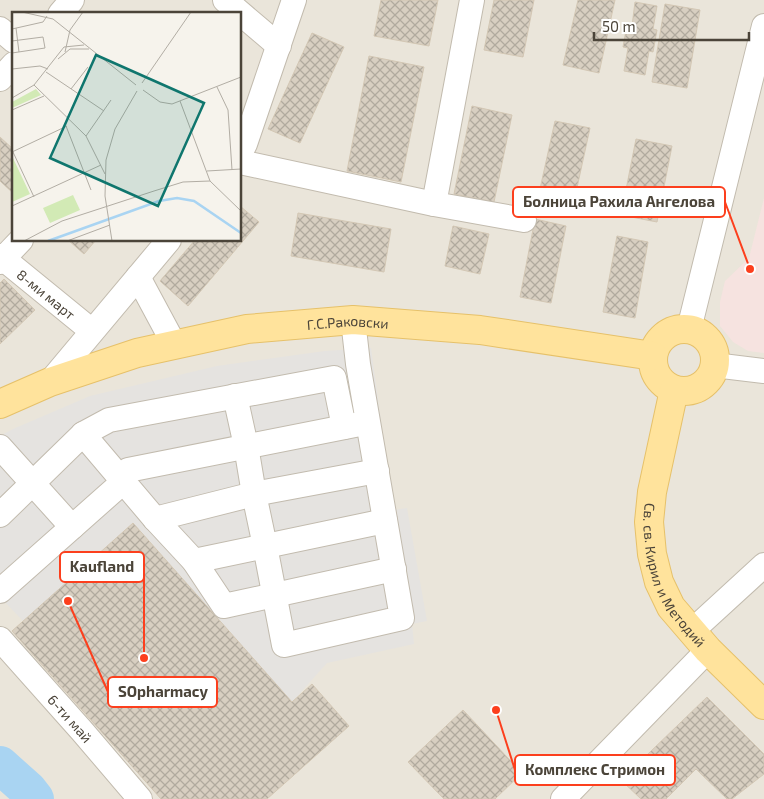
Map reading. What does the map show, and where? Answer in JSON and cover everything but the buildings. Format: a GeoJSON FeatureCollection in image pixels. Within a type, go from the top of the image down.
{"type":"FeatureCollection","features":[{"type":"Feature","properties":{"kind":"main road","name":"Г.С.Раковски"},"geometry":{"type":"LineString","coordinates":[[0,404],[50,382],[137,353],[174,344],[247,329],[353,320],[480,330],[653,356]]}},
{"type":"Feature","properties":{"kind":"main road"},"geometry":{"type":"LineString","coordinates":[[681,328],[689,329],[701,334],[708,341],[713,350],[714,370],[709,379],[692,391],[674,390],[662,383],[656,375],[652,364],[653,356],[656,345],[662,336],[681,328]]}},
{"type":"Feature","properties":{"kind":"main road","name":"Св. св. Кирил и Методий"},"geometry":{"type":"LineString","coordinates":[[674,390],[652,492],[649,522],[652,554],[659,582],[671,607],[700,641],[764,705]]}},
{"type":"Feature","properties":{"kind":"street"},"geometry":{"type":"LineString","coordinates":[[62,12],[72,0]]}},
{"type":"Feature","properties":{"kind":"street"},"geometry":{"type":"LineString","coordinates":[[241,152],[294,0]]}},
{"type":"Feature","properties":{"kind":"street"},"geometry":{"type":"LineString","coordinates":[[434,204],[472,0]]}},
{"type":"Feature","properties":{"kind":"street"},"geometry":{"type":"LineString","coordinates":[[241,15],[278,46]]}},
{"type":"Feature","properties":{"kind":"street"},"geometry":{"type":"LineString","coordinates":[[689,329],[764,26]]}},
{"type":"Feature","properties":{"kind":"street"},"geometry":{"type":"LineString","coordinates":[[0,29],[12,39]]}},
{"type":"Feature","properties":{"kind":"street"},"geometry":{"type":"LineString","coordinates":[[0,79],[12,66]]}},
{"type":"Feature","properties":{"kind":"street"},"geometry":{"type":"LineString","coordinates":[[241,162],[434,204],[524,220]]}},
{"type":"Feature","properties":{"kind":"street"},"geometry":{"type":"LineString","coordinates":[[1,259],[20,241]]}},
{"type":"Feature","properties":{"kind":"street","name":"Г.С.Раковски"},"geometry":{"type":"LineString","coordinates":[[50,382],[168,241]]}},
{"type":"Feature","properties":{"kind":"street","name":"8-ми март"},"geometry":{"type":"LineString","coordinates":[[1,259],[92,331]]}},
{"type":"Feature","properties":{"kind":"street"},"geometry":{"type":"LineString","coordinates":[[138,277],[174,344]]}},
{"type":"Feature","properties":{"kind":"street"},"geometry":{"type":"LineString","coordinates":[[235,396],[284,645],[402,618],[358,364],[353,320]]}},
{"type":"Feature","properties":{"kind":"street"},"geometry":{"type":"LineString","coordinates":[[714,365],[764,370]]}},
{"type":"Feature","properties":{"kind":"street"},"geometry":{"type":"LineString","coordinates":[[0,515],[83,434],[109,420],[334,378],[344,427]]}},
{"type":"Feature","properties":{"kind":"street"},"geometry":{"type":"LineString","coordinates":[[0,591],[123,482],[128,470],[368,422]]}},
{"type":"Feature","properties":{"kind":"street"},"geometry":{"type":"LineString","coordinates":[[83,434],[194,561],[224,606],[394,569]]}},
{"type":"Feature","properties":{"kind":"street"},"geometry":{"type":"LineString","coordinates":[[0,447],[72,526]]}},
{"type":"Feature","properties":{"kind":"street"},"geometry":{"type":"LineString","coordinates":[[156,519],[254,494],[376,471]]}},
{"type":"Feature","properties":{"kind":"street"},"geometry":{"type":"LineString","coordinates":[[194,561],[384,522]]}},
{"type":"Feature","properties":{"kind":"street"},"geometry":{"type":"LineString","coordinates":[[563,799],[764,565]]}},
{"type":"Feature","properties":{"kind":"street","name":"6-ти май"},"geometry":{"type":"LineString","coordinates":[[0,639],[140,799]]}},
{"type":"Feature","properties":{"kind":"shaded area"},"geometry":{"type":"Polygon","coordinates":[[[0,0],[764,0],[764,799],[0,799],[0,0]]]}},
{"type":"Feature","properties":{"kind":"shaded area"},"geometry":{"type":"Polygon","coordinates":[[[764,198],[764,353],[748,351],[733,342],[720,326],[720,302],[725,281],[749,258],[764,198]]]}},
{"type":"Feature","properties":{"kind":"shaded area"},"geometry":{"type":"Polygon","coordinates":[[[371,348],[393,510],[407,508],[427,621],[412,624],[414,644],[327,663],[292,702],[23,621],[0,597],[0,436],[90,396],[217,366],[325,351],[371,348]]]}},
{"type":"Feature","properties":{"kind":"waterway"},"geometry":{"type":"LineString","coordinates":[[0,765],[28,790],[35,799]]}},
{"type":"Feature","properties":{"kind":"place","name":"Болница Рахила Ангелова"},"geometry":{"type":"Point","coordinates":[750,269]}},
{"type":"Feature","properties":{"kind":"place","name":"SOpharmacy"},"geometry":{"type":"Point","coordinates":[68,601]}},
{"type":"Feature","properties":{"kind":"place","name":"Kaufland"},"geometry":{"type":"Point","coordinates":[144,658]}},
{"type":"Feature","properties":{"kind":"place","name":"Комплекс Стримон"},"geometry":{"type":"Point","coordinates":[496,710]}}]}
